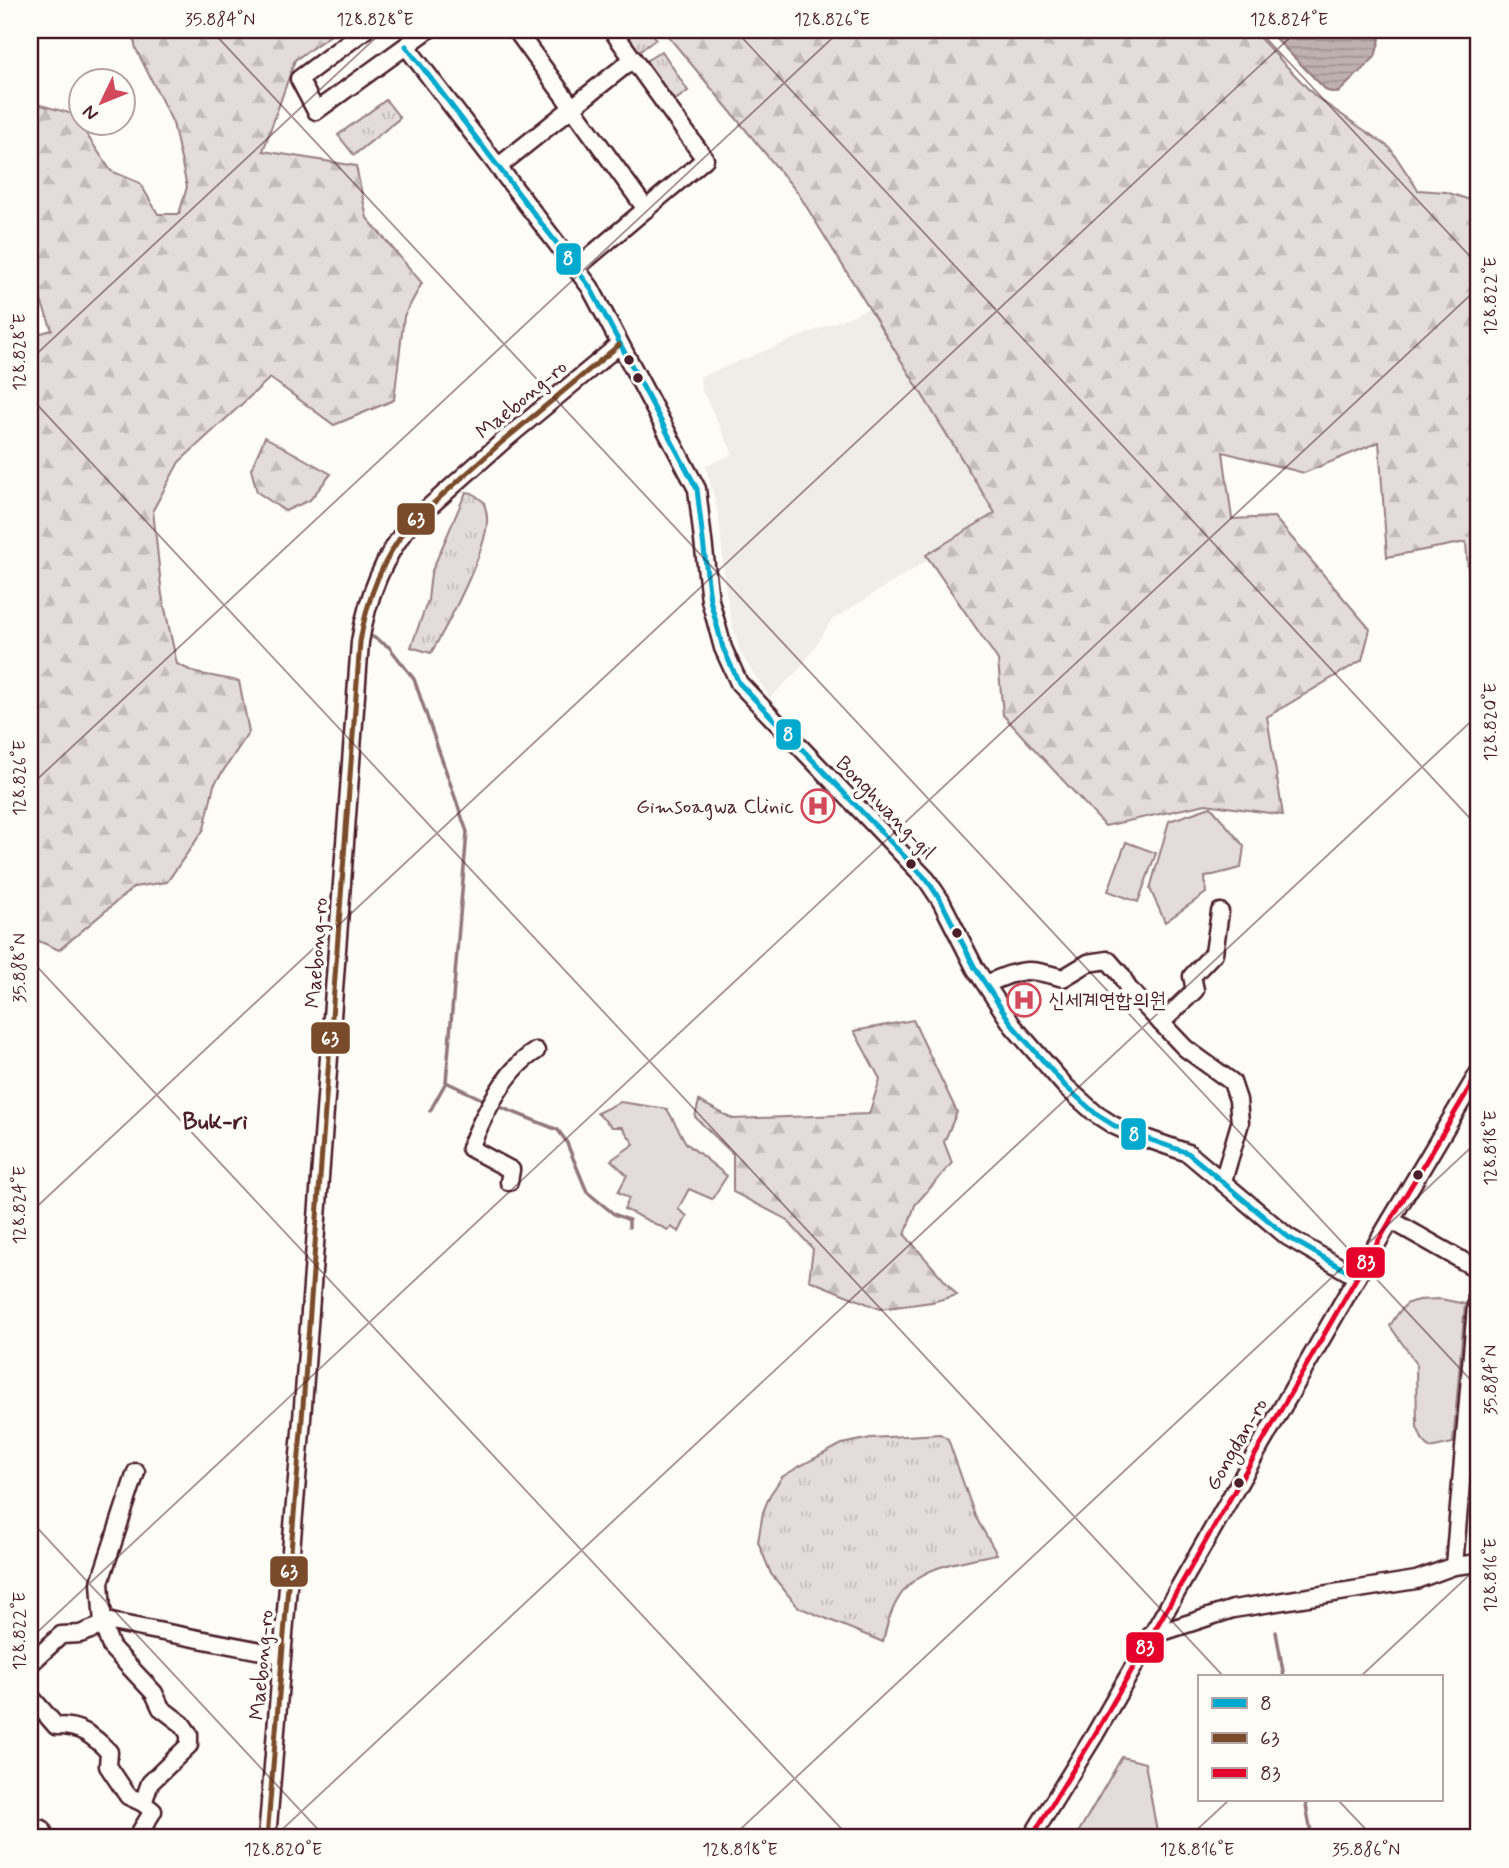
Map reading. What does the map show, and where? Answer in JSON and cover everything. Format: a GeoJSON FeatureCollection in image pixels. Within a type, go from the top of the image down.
{"type":"FeatureCollection","features":[{"type":"Feature","properties":{"kind":"street"},"geometry":{"type":"LineString","coordinates":[[365,30],[299,79],[316,111],[428,30]]}},
{"type":"Feature","properties":{"kind":"street"},"geometry":{"type":"LineString","coordinates":[[516,30],[646,209]]}},
{"type":"Feature","properties":{"kind":"street"},"geometry":{"type":"LineString","coordinates":[[576,268],[705,159],[611,30]]}},
{"type":"Feature","properties":{"kind":"street","name":"Bonghwang-gil"},"geometry":{"type":"LineString","coordinates":[[406,46],[590,287],[697,489],[710,600],[723,648],[731,670],[739,682],[927,880],[941,901],[961,945],[986,984],[1013,1026],[1049,1070],[1096,1114],[1128,1132],[1188,1153],[1289,1237],[1357,1277]]}},
{"type":"Feature","properties":{"kind":"street"},"geometry":{"type":"LineString","coordinates":[[499,166],[633,59]]}},
{"type":"Feature","properties":{"kind":"street","name":"Maebong-ro"},"geometry":{"type":"LineString","coordinates":[[267,1838],[363,625],[379,571],[410,524],[502,442],[619,345]]}},
{"type":"Feature","properties":{"kind":"street"},"geometry":{"type":"LineString","coordinates":[[1161,1023],[1195,990],[1192,976],[1214,953],[1220,912]]}},
{"type":"Feature","properties":{"kind":"street"},"geometry":{"type":"LineString","coordinates":[[986,984],[1019,970],[1035,970],[1063,978],[1088,963],[1108,960],[1128,988],[1185,1048],[1232,1082],[1238,1100],[1240,1123],[1223,1181]]}},
{"type":"Feature","properties":{"kind":"street"},"geometry":{"type":"LineString","coordinates":[[510,1176],[470,1148],[490,1105],[523,1058],[536,1051]]}},
{"type":"Feature","properties":{"kind":"street","name":"Gongdan-ro"},"geometry":{"type":"LineString","coordinates":[[1031,1838],[1094,1736],[1357,1277],[1479,1072]]}},
{"type":"Feature","properties":{"kind":"street"},"geometry":{"type":"LineString","coordinates":[[1391,1220],[1479,1270],[1454,1566]]}},
{"type":"Feature","properties":{"kind":"street"},"geometry":{"type":"LineString","coordinates":[[135,1472],[100,1582],[103,1625],[111,1647],[154,1693],[162,1708],[182,1724],[189,1734],[189,1745],[150,1783],[143,1803]]}},
{"type":"Feature","properties":{"kind":"street"},"geometry":{"type":"LineString","coordinates":[[1150,1636],[1233,1609],[1416,1580],[1454,1566],[1479,1563]]}},
{"type":"Feature","properties":{"kind":"street"},"geometry":{"type":"LineString","coordinates":[[30,1664],[61,1635],[80,1634],[111,1622],[282,1656]]}},
{"type":"Feature","properties":{"kind":"street"},"geometry":{"type":"LineString","coordinates":[[30,1696],[56,1726],[73,1725],[99,1742],[108,1752],[108,1766],[128,1796],[153,1811],[139,1834],[141,1838]]}},
{"type":"Feature","properties":{"kind":"street"},"geometry":{"type":"LineString","coordinates":[[30,1826],[42,1829],[46,1838]]}},
{"type":"Feature","properties":{"kind":"shaded area"},"geometry":{"type":"Polygon","coordinates":[[[1267,30],[1369,30],[1380,39],[1375,57],[1338,93],[1327,91],[1267,30]]]}},
{"type":"Feature","properties":{"kind":"shaded area"},"geometry":{"type":"Polygon","coordinates":[[[878,305],[1011,508],[832,620],[803,665],[770,698],[741,654],[732,624],[725,585],[719,517],[706,466],[733,454],[701,388],[700,377],[878,305]]]}},
{"type":"Feature","properties":{"kind":"green space"},"geometry":{"type":"Polygon","coordinates":[[[132,30],[338,30],[295,60],[263,151],[356,166],[367,218],[422,283],[404,316],[394,400],[334,425],[270,378],[179,462],[153,510],[162,595],[177,664],[196,673],[239,681],[249,732],[214,785],[204,829],[167,882],[134,887],[59,950],[30,937],[30,336],[52,330],[30,272],[30,102],[66,112],[66,136],[88,136],[111,171],[140,183],[158,214],[179,214],[187,187],[173,123],[136,49],[132,30]]]}},
{"type":"Feature","properties":{"kind":"green space"},"geometry":{"type":"Polygon","coordinates":[[[619,30],[650,30],[656,39],[636,54],[619,30]]]}},
{"type":"Feature","properties":{"kind":"green space"},"geometry":{"type":"Polygon","coordinates":[[[663,30],[1252,30],[1316,97],[1390,148],[1418,190],[1446,192],[1479,203],[1479,698],[1466,542],[1387,557],[1379,442],[1304,473],[1223,452],[1232,519],[1274,517],[1370,629],[1362,660],[1267,717],[1283,815],[1206,804],[1105,826],[1003,715],[998,660],[926,555],[995,513],[798,193],[663,30]]]}},
{"type":"Feature","properties":{"kind":"green space"},"geometry":{"type":"Polygon","coordinates":[[[662,51],[688,91],[671,103],[644,62],[662,51]]]}},
{"type":"Feature","properties":{"kind":"green space"},"geometry":{"type":"Polygon","coordinates":[[[386,100],[400,118],[354,155],[338,135],[386,100]]]}},
{"type":"Feature","properties":{"kind":"green space"},"geometry":{"type":"Polygon","coordinates":[[[265,437],[331,474],[310,500],[285,511],[257,492],[251,469],[265,437]]]}},
{"type":"Feature","properties":{"kind":"green space"},"geometry":{"type":"Polygon","coordinates":[[[466,492],[484,502],[486,531],[466,586],[431,653],[411,647],[428,600],[431,573],[466,492]]]}},
{"type":"Feature","properties":{"kind":"green space"},"geometry":{"type":"Polygon","coordinates":[[[1211,807],[1244,846],[1241,868],[1205,877],[1206,893],[1165,922],[1150,889],[1169,821],[1211,807]]]}},
{"type":"Feature","properties":{"kind":"green space"},"geometry":{"type":"Polygon","coordinates":[[[1126,842],[1156,853],[1138,902],[1108,891],[1126,842]]]}},
{"type":"Feature","properties":{"kind":"green space"},"geometry":{"type":"Polygon","coordinates":[[[913,1020],[957,1112],[944,1142],[952,1163],[915,1205],[905,1235],[957,1295],[932,1302],[880,1309],[809,1280],[813,1249],[786,1219],[733,1192],[733,1154],[695,1117],[699,1101],[733,1119],[869,1114],[880,1079],[854,1031],[913,1020]]]}},
{"type":"Feature","properties":{"kind":"green space"},"geometry":{"type":"Polygon","coordinates":[[[620,1102],[667,1109],[686,1143],[727,1176],[712,1199],[689,1189],[678,1209],[687,1216],[679,1232],[671,1227],[668,1230],[624,1209],[629,1198],[618,1192],[627,1175],[611,1160],[634,1144],[622,1127],[612,1127],[597,1113],[620,1102]]]}},
{"type":"Feature","properties":{"kind":"green space"},"geometry":{"type":"Polygon","coordinates":[[[1441,1299],[1465,1304],[1453,1443],[1430,1448],[1417,1427],[1416,1363],[1390,1326],[1400,1310],[1410,1302],[1441,1299]]]}},
{"type":"Feature","properties":{"kind":"green space"},"geometry":{"type":"Polygon","coordinates":[[[940,1434],[948,1439],[975,1516],[997,1554],[936,1569],[908,1586],[889,1618],[883,1642],[798,1607],[771,1574],[758,1542],[763,1512],[782,1477],[842,1444],[871,1438],[940,1434]]]}},
{"type":"Feature","properties":{"kind":"green space"},"geometry":{"type":"Polygon","coordinates":[[[1122,1757],[1145,1763],[1158,1838],[1075,1838],[1122,1757]]]}},
{"type":"Feature","properties":{"kind":"waterway"},"geometry":{"type":"LineString","coordinates":[[373,637],[389,647],[414,679],[467,832],[446,1082],[430,1111]]}},
{"type":"Feature","properties":{"kind":"waterway"},"geometry":{"type":"LineString","coordinates":[[446,1082],[488,1102]]}},
{"type":"Feature","properties":{"kind":"waterway"},"geometry":{"type":"LineString","coordinates":[[495,1105],[558,1130],[566,1141],[587,1192],[614,1214],[629,1220],[629,1227]]}},
{"type":"Feature","properties":{"kind":"waterway"},"geometry":{"type":"LineString","coordinates":[[1276,1632],[1284,1675]]}},
{"type":"Feature","properties":{"kind":"waterway"},"geometry":{"type":"LineString","coordinates":[[1305,1801],[1312,1838]]}},
{"type":"Feature","properties":{"kind":"transit line","name":"8"},"geometry":{"type":"LineString","coordinates":[[406,46],[590,287],[697,489],[710,600],[723,648],[739,683],[927,880],[941,901],[975,968],[1013,1026],[1066,1087],[1096,1114],[1113,1125],[1188,1153],[1288,1237],[1357,1277]]}},
{"type":"Feature","properties":{"kind":"transit line","name":"63"},"geometry":{"type":"LineString","coordinates":[[267,1838],[363,626],[377,580],[391,551],[410,524],[502,442],[619,345]]}},
{"type":"Feature","properties":{"kind":"transit line","name":"83"},"geometry":{"type":"LineString","coordinates":[[1031,1838],[1094,1736],[1357,1277],[1479,1072]]}},
{"type":"Feature","properties":{"kind":"place","name":"Gimsoagwa Clinic"},"geometry":{"type":"Point","coordinates":[818,806]}},
{"type":"Feature","properties":{"kind":"place","name":"신세계연합의원"},"geometry":{"type":"Point","coordinates":[1024,1000]}},
{"type":"Feature","properties":{"kind":"district","name":"Buk-ri"},"geometry":{"type":"Point","coordinates":[215,1121]}}]}
